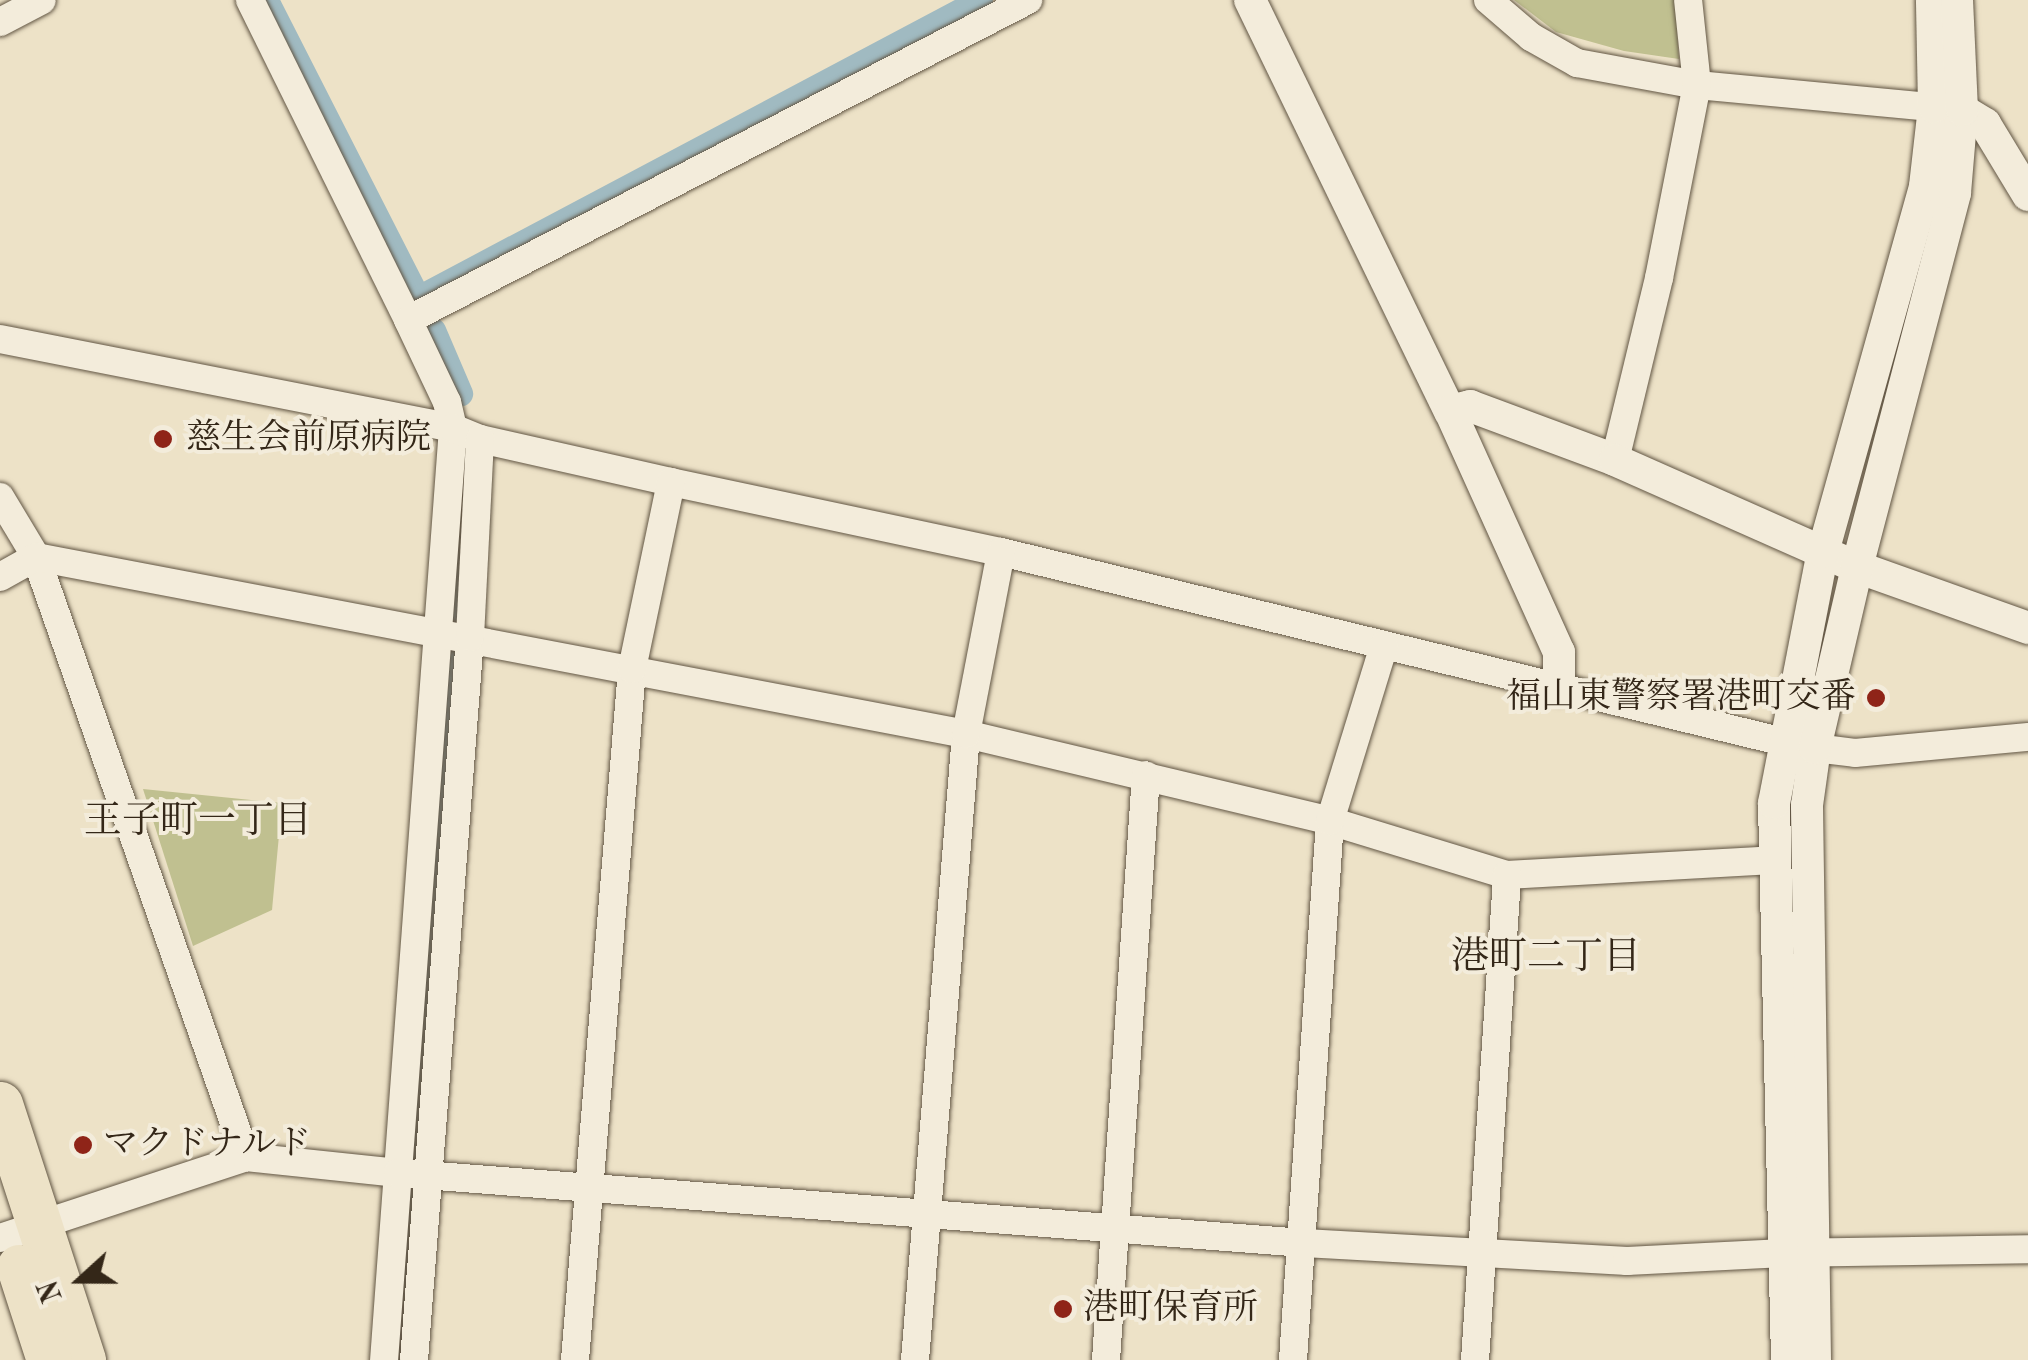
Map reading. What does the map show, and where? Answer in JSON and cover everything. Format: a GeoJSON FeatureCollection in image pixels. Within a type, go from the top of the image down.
{"type":"FeatureCollection","features":[{"type":"Feature","properties":{"kind":"highway"},"geometry":{"type":"LineString","coordinates":[[0,1104],[11,1227],[49,1360]]}},
{"type":"Feature","properties":{"kind":"highway"},"geometry":{"type":"LineString","coordinates":[[11,1227],[83,1360]]}},
{"type":"Feature","properties":{"kind":"street"},"geometry":{"type":"LineString","coordinates":[[0,22],[42,0]]}},
{"type":"Feature","properties":{"kind":"street"},"geometry":{"type":"LineString","coordinates":[[250,0],[447,402],[453,428],[455,635]]}},
{"type":"Feature","properties":{"kind":"street"},"geometry":{"type":"LineString","coordinates":[[408,320],[1028,0]]}},
{"type":"Feature","properties":{"kind":"street"},"geometry":{"type":"LineString","coordinates":[[1250,0],[1450,412],[1559,652],[1559,689]]}},
{"type":"Feature","properties":{"kind":"street"},"geometry":{"type":"LineString","coordinates":[[1488,0],[1531,37],[1577,63],[1697,84],[1948,108],[1984,124],[2028,195]]}},
{"type":"Feature","properties":{"kind":"street"},"geometry":{"type":"LineString","coordinates":[[1615,460],[1659,278],[1697,84],[1688,0]]}},
{"type":"Feature","properties":{"kind":"street"},"geometry":{"type":"LineString","coordinates":[[1816,1360],[1798,1253],[1774,860],[1774,803],[1800,745],[1857,567],[1956,193],[1932,0]]}},
{"type":"Feature","properties":{"kind":"street"},"geometry":{"type":"LineString","coordinates":[[1786,1360],[1798,1253],[1807,805],[1800,745],[1823,552],[1948,108],[1957,0]]}},
{"type":"Feature","properties":{"kind":"street"},"geometry":{"type":"LineString","coordinates":[[0,338],[453,428],[480,439],[1001,552],[1800,745],[1855,753],[2028,738]]}},
{"type":"Feature","properties":{"kind":"street"},"geometry":{"type":"LineString","coordinates":[[1450,412],[1470,406],[1615,460],[1857,567],[2028,628]]}},
{"type":"Feature","properties":{"kind":"street"},"geometry":{"type":"LineString","coordinates":[[414,1360],[414,1174],[455,635],[480,439]]}},
{"type":"Feature","properties":{"kind":"street"},"geometry":{"type":"LineString","coordinates":[[574,1360],[632,669],[671,482]]}},
{"type":"Feature","properties":{"kind":"street"},"geometry":{"type":"LineString","coordinates":[[0,497],[36,557],[246,1157]]}},
{"type":"Feature","properties":{"kind":"street"},"geometry":{"type":"LineString","coordinates":[[916,1360],[966,734],[1001,552]]}},
{"type":"Feature","properties":{"kind":"street"},"geometry":{"type":"LineString","coordinates":[[0,577],[36,557],[966,734],[1330,821],[1507,875],[1774,860]]}},
{"type":"Feature","properties":{"kind":"street"},"geometry":{"type":"LineString","coordinates":[[1293,1360],[1330,821],[1384,646]]}},
{"type":"Feature","properties":{"kind":"street"},"geometry":{"type":"LineString","coordinates":[[1106,1360],[1146,775]]}},
{"type":"Feature","properties":{"kind":"street"},"geometry":{"type":"LineString","coordinates":[[1476,1360],[1507,875]]}},
{"type":"Feature","properties":{"kind":"street"},"geometry":{"type":"LineString","coordinates":[[11,1227],[246,1157],[414,1174],[1304,1243],[1627,1261],[1798,1253],[2028,1250]]}},
{"type":"Feature","properties":{"kind":"street"},"geometry":{"type":"LineString","coordinates":[[384,1360],[414,1174]]}},
{"type":"Feature","properties":{"kind":"green space"},"geometry":{"type":"Polygon","coordinates":[[[1514,0],[1675,0],[1679,59],[1624,51],[1556,32],[1514,0]]]}},
{"type":"Feature","properties":{"kind":"green space"},"geometry":{"type":"Polygon","coordinates":[[[143,789],[282,803],[272,910],[193,946],[143,789]]]}},
{"type":"Feature","properties":{"kind":"waterway"},"geometry":{"type":"LineString","coordinates":[[266,0],[418,298],[980,0]]}},
{"type":"Feature","properties":{"kind":"waterway"},"geometry":{"type":"LineString","coordinates":[[433,330],[460,393]]}},
{"type":"Feature","properties":{"kind":"waterway"},"geometry":{"type":"LineString","coordinates":[[400,1360],[457,605],[461,487]]}},
{"type":"Feature","properties":{"kind":"place","name":"慈生会前原病院"},"geometry":{"type":"Point","coordinates":[163,439]}},
{"type":"Feature","properties":{"kind":"place","name":"福山東警察署港町交番"},"geometry":{"type":"Point","coordinates":[1876,698]}},
{"type":"Feature","properties":{"kind":"place","name":"マクドナルド"},"geometry":{"type":"Point","coordinates":[83,1145]}},
{"type":"Feature","properties":{"kind":"place","name":"港町保育所"},"geometry":{"type":"Point","coordinates":[1063,1309]}},
{"type":"Feature","properties":{"kind":"district","name":"王子町一丁目"},"geometry":{"type":"Point","coordinates":[198,823]}},
{"type":"Feature","properties":{"kind":"district","name":"港町二丁目"},"geometry":{"type":"Point","coordinates":[1546,959]}}]}
